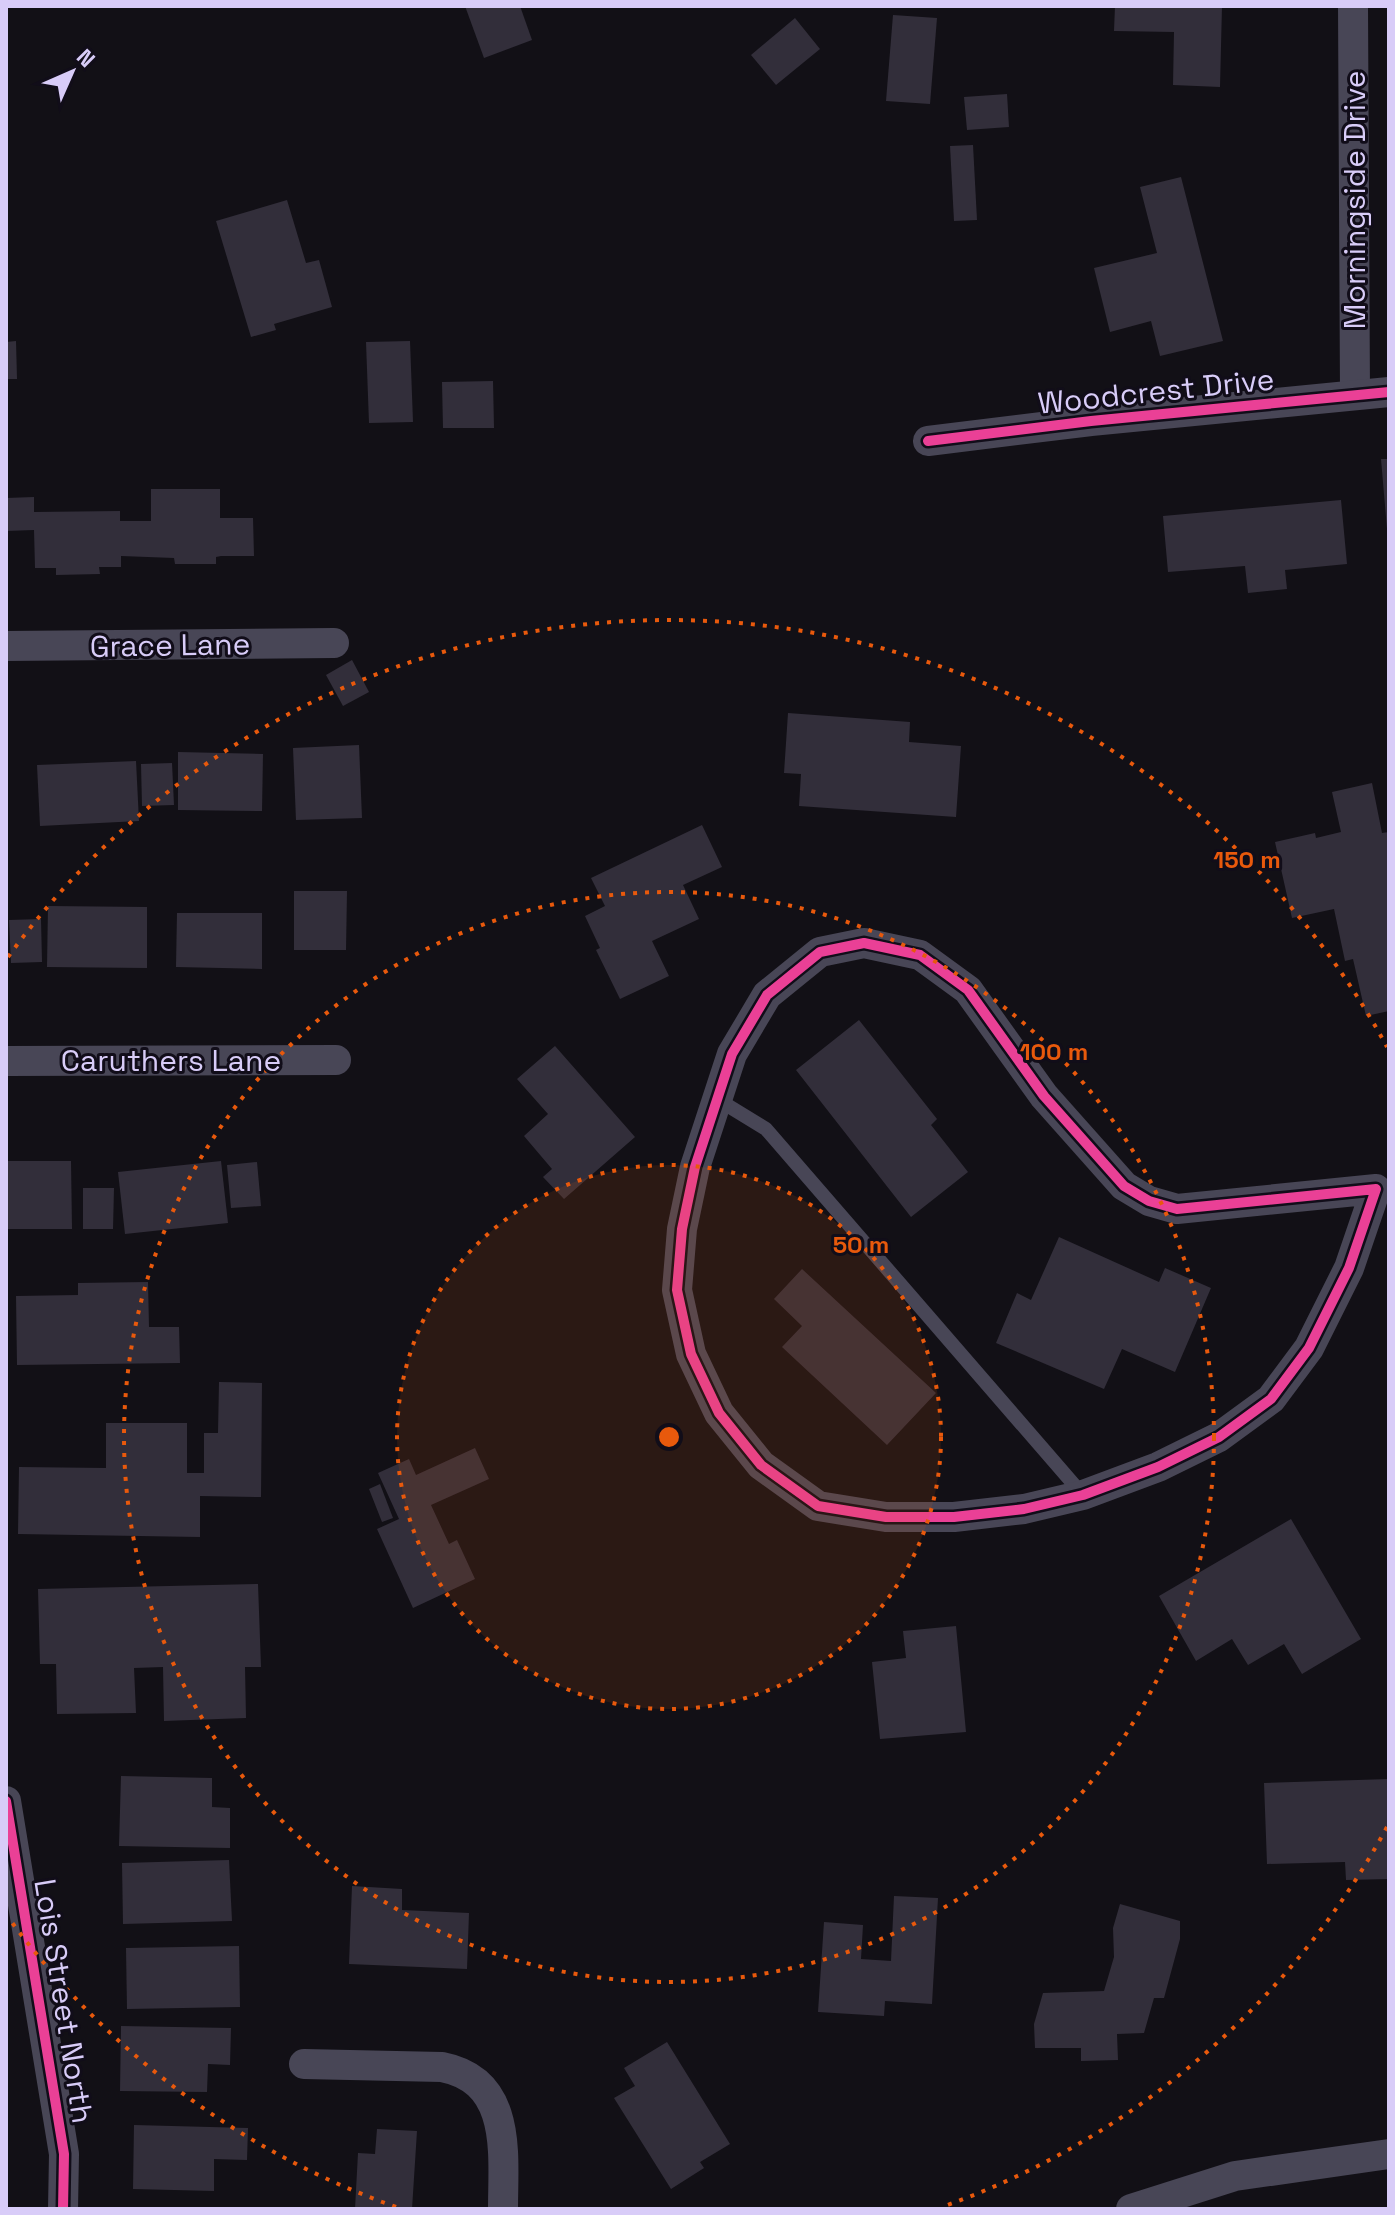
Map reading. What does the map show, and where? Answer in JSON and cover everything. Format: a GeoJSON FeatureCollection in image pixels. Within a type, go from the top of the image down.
{"type":"FeatureCollection","features":[{"type":"Feature","properties":{"kind":"street","name":"Morningside Drive"},"geometry":{"type":"LineString","coordinates":[[1353,6],[1355,394]]}},
{"type":"Feature","properties":{"kind":"street","name":"Woodcrest Drive"},"geometry":{"type":"LineString","coordinates":[[928,441],[1091,421],[1389,392]]}},
{"type":"Feature","properties":{"kind":"street","name":"Grace Lane"},"geometry":{"type":"LineString","coordinates":[[6,646],[334,643]]}},
{"type":"Feature","properties":{"kind":"street"},"geometry":{"type":"LineString","coordinates":[[864,943],[920,955],[968,990],[1044,1096],[1124,1186],[1149,1201],[1177,1209],[1382,1188],[1309,1348],[1271,1399],[1219,1437],[1158,1467],[1083,1495],[1024,1509],[954,1517],[886,1517],[818,1506],[761,1465],[719,1413],[691,1354],[677,1290],[682,1229],[695,1167],[717,1099],[732,1054],[767,995],[820,952],[864,943]]}},
{"type":"Feature","properties":{"kind":"street","name":"Caruthers Lane"},"geometry":{"type":"LineString","coordinates":[[6,1061],[336,1060]]}},
{"type":"Feature","properties":{"kind":"street","name":"Lois Street North"},"geometry":{"type":"LineString","coordinates":[[6,1801],[64,2154],[63,2209]]}},
{"type":"Feature","properties":{"kind":"street"},"geometry":{"type":"LineString","coordinates":[[304,2064],[442,2067],[457,2070],[476,2082],[492,2100],[501,2120],[503,2209]]}},
{"type":"Feature","properties":{"kind":"street"},"geometry":{"type":"LineString","coordinates":[[1131,2209],[1235,2176],[1389,2154]]}},
{"type":"Feature","properties":{"kind":"lane"},"geometry":{"type":"LineString","coordinates":[[717,1099],[766,1129],[1083,1495]]}},
{"type":"Feature","properties":{"kind":"building"},"geometry":{"type":"Polygon","coordinates":[[[465,6],[520,6],[532,40],[484,58],[465,6]]]}},
{"type":"Feature","properties":{"kind":"building"},"geometry":{"type":"Polygon","coordinates":[[[1115,6],[1222,6],[1220,87],[1173,85],[1174,32],[1114,31],[1115,6]]]}},
{"type":"Feature","properties":{"kind":"building"},"geometry":{"type":"Polygon","coordinates":[[[893,15],[937,18],[930,104],[886,101],[893,15]]]}},
{"type":"Feature","properties":{"kind":"building"},"geometry":{"type":"Polygon","coordinates":[[[795,18],[820,49],[776,85],[751,55],[795,18]]]}},
{"type":"Feature","properties":{"kind":"building"},"geometry":{"type":"Polygon","coordinates":[[[1007,94],[1009,127],[967,130],[964,97],[1007,94]]]}},
{"type":"Feature","properties":{"kind":"building"},"geometry":{"type":"Polygon","coordinates":[[[973,145],[977,220],[954,221],[950,146],[973,145]]]}},
{"type":"Feature","properties":{"kind":"building"},"geometry":{"type":"Polygon","coordinates":[[[1181,177],[1223,341],[1160,356],[1151,321],[1110,332],[1094,268],[1157,253],[1140,187],[1181,177]]]}},
{"type":"Feature","properties":{"kind":"building"},"geometry":{"type":"Polygon","coordinates":[[[287,200],[306,263],[319,260],[332,307],[274,324],[276,330],[251,337],[216,221],[287,200]]]}},
{"type":"Feature","properties":{"kind":"building"},"geometry":{"type":"Polygon","coordinates":[[[16,341],[17,379],[6,379],[6,342],[16,341]]]}},
{"type":"Feature","properties":{"kind":"building"},"geometry":{"type":"Polygon","coordinates":[[[410,341],[413,422],[369,423],[366,342],[410,341]]]}},
{"type":"Feature","properties":{"kind":"building"},"geometry":{"type":"Polygon","coordinates":[[[493,381],[494,428],[443,428],[442,382],[493,381]]]}},
{"type":"Feature","properties":{"kind":"building"},"geometry":{"type":"Polygon","coordinates":[[[1381,459],[1389,459],[1389,529],[1387,529],[1381,459]]]}},
{"type":"Feature","properties":{"kind":"building"},"geometry":{"type":"Polygon","coordinates":[[[151,489],[220,489],[220,518],[253,518],[254,556],[216,557],[216,564],[175,564],[174,558],[121,556],[121,567],[99,567],[100,574],[56,575],[56,568],[35,568],[34,530],[6,531],[6,498],[34,497],[34,512],[120,511],[120,521],[151,521],[151,489]]]}},
{"type":"Feature","properties":{"kind":"building"},"geometry":{"type":"Polygon","coordinates":[[[1341,500],[1347,564],[1285,570],[1287,589],[1248,593],[1245,566],[1168,572],[1163,516],[1341,500]]]}},
{"type":"Feature","properties":{"kind":"building"},"geometry":{"type":"Polygon","coordinates":[[[352,660],[369,692],[343,706],[326,675],[352,660]]]}},
{"type":"Feature","properties":{"kind":"building"},"geometry":{"type":"Polygon","coordinates":[[[788,713],[910,722],[909,742],[961,746],[956,817],[799,806],[801,774],[784,773],[788,713]]]}},
{"type":"Feature","properties":{"kind":"building"},"geometry":{"type":"Polygon","coordinates":[[[359,745],[362,818],[296,820],[293,748],[359,745]]]}},
{"type":"Feature","properties":{"kind":"building"},"geometry":{"type":"Polygon","coordinates":[[[178,752],[263,754],[262,811],[178,810],[178,752]]]}},
{"type":"Feature","properties":{"kind":"building"},"geometry":{"type":"Polygon","coordinates":[[[136,761],[139,821],[40,826],[37,765],[136,761]]]}},
{"type":"Feature","properties":{"kind":"building"},"geometry":{"type":"Polygon","coordinates":[[[172,763],[174,805],[142,806],[141,764],[172,763]]]}},
{"type":"Feature","properties":{"kind":"building"},"geometry":{"type":"Polygon","coordinates":[[[1372,783],[1382,833],[1389,832],[1389,1011],[1366,1016],[1353,959],[1345,961],[1334,909],[1292,918],[1275,842],[1315,833],[1316,838],[1341,832],[1332,792],[1372,783]]]}},
{"type":"Feature","properties":{"kind":"building"},"geometry":{"type":"Polygon","coordinates":[[[702,825],[722,867],[683,885],[699,919],[652,941],[669,976],[620,999],[596,950],[600,948],[585,916],[605,906],[591,878],[702,825]]]}},
{"type":"Feature","properties":{"kind":"building"},"geometry":{"type":"Polygon","coordinates":[[[294,891],[347,891],[346,950],[294,950],[294,891]]]}},
{"type":"Feature","properties":{"kind":"building"},"geometry":{"type":"Polygon","coordinates":[[[48,906],[147,907],[147,968],[47,967],[48,906]]]}},
{"type":"Feature","properties":{"kind":"building"},"geometry":{"type":"Polygon","coordinates":[[[177,913],[262,913],[262,969],[176,967],[177,913]]]}},
{"type":"Feature","properties":{"kind":"building"},"geometry":{"type":"Polygon","coordinates":[[[41,919],[42,962],[11,963],[9,920],[41,919]]]}},
{"type":"Feature","properties":{"kind":"building"},"geometry":{"type":"Polygon","coordinates":[[[859,1020],[937,1119],[931,1125],[968,1172],[911,1217],[796,1070],[859,1020]]]}},
{"type":"Feature","properties":{"kind":"building"},"geometry":{"type":"Polygon","coordinates":[[[555,1046],[635,1137],[564,1199],[543,1177],[552,1169],[524,1136],[548,1114],[517,1079],[555,1046]]]}},
{"type":"Feature","properties":{"kind":"building"},"geometry":{"type":"Polygon","coordinates":[[[6,1161],[71,1161],[72,1229],[6,1229],[6,1161]]]}},
{"type":"Feature","properties":{"kind":"building"},"geometry":{"type":"Polygon","coordinates":[[[221,1161],[228,1223],[125,1234],[118,1172],[221,1161]]]}},
{"type":"Feature","properties":{"kind":"building"},"geometry":{"type":"Polygon","coordinates":[[[257,1162],[261,1206],[231,1208],[227,1165],[257,1162]]]}},
{"type":"Feature","properties":{"kind":"building"},"geometry":{"type":"Polygon","coordinates":[[[83,1188],[114,1188],[113,1229],[83,1229],[83,1188]]]}},
{"type":"Feature","properties":{"kind":"building"},"geometry":{"type":"Polygon","coordinates":[[[1059,1237],[1159,1282],[1165,1268],[1211,1288],[1175,1372],[1122,1349],[1104,1389],[996,1343],[1017,1293],[1031,1300],[1059,1237]]]}},
{"type":"Feature","properties":{"kind":"building"},"geometry":{"type":"Polygon","coordinates":[[[802,1269],[936,1393],[887,1445],[782,1347],[802,1326],[774,1299],[802,1269]]]}},
{"type":"Feature","properties":{"kind":"building"},"geometry":{"type":"Polygon","coordinates":[[[148,1282],[149,1327],[179,1327],[180,1363],[17,1365],[16,1296],[78,1295],[78,1283],[148,1282]]]}},
{"type":"Feature","properties":{"kind":"building"},"geometry":{"type":"Polygon","coordinates":[[[219,1382],[262,1383],[261,1497],[200,1496],[200,1537],[18,1534],[19,1467],[106,1468],[106,1423],[187,1423],[187,1473],[204,1473],[204,1433],[218,1433],[219,1382]]]}},
{"type":"Feature","properties":{"kind":"building"},"geometry":{"type":"Polygon","coordinates":[[[475,1448],[489,1479],[431,1505],[449,1544],[457,1540],[475,1579],[413,1608],[377,1529],[399,1519],[378,1473],[409,1459],[416,1475],[475,1448]]]}},
{"type":"Feature","properties":{"kind":"building"},"geometry":{"type":"Polygon","coordinates":[[[380,1484],[393,1518],[382,1522],[369,1489],[380,1484]]]}},
{"type":"Feature","properties":{"kind":"building"},"geometry":{"type":"Polygon","coordinates":[[[1291,1519],[1361,1639],[1302,1674],[1284,1644],[1248,1665],[1232,1639],[1196,1661],[1159,1596],[1291,1519]]]}},
{"type":"Feature","properties":{"kind":"building"},"geometry":{"type":"Polygon","coordinates":[[[258,1584],[261,1667],[245,1667],[246,1718],[164,1721],[163,1667],[134,1668],[136,1713],[57,1714],[56,1664],[40,1664],[38,1589],[258,1584]]]}},
{"type":"Feature","properties":{"kind":"building"},"geometry":{"type":"Polygon","coordinates":[[[956,1626],[966,1732],[880,1739],[872,1662],[906,1658],[903,1631],[956,1626]]]}},
{"type":"Feature","properties":{"kind":"building"},"geometry":{"type":"Polygon","coordinates":[[[121,1776],[212,1778],[212,1807],[230,1808],[230,1848],[119,1846],[121,1776]]]}},
{"type":"Feature","properties":{"kind":"building"},"geometry":{"type":"Polygon","coordinates":[[[1389,1779],[1389,1879],[1346,1880],[1345,1862],[1267,1864],[1264,1783],[1389,1779]]]}},
{"type":"Feature","properties":{"kind":"building"},"geometry":{"type":"Polygon","coordinates":[[[229,1860],[232,1921],[123,1924],[122,1863],[229,1860]]]}},
{"type":"Feature","properties":{"kind":"building"},"geometry":{"type":"Polygon","coordinates":[[[352,1886],[402,1889],[402,1910],[469,1913],[467,1969],[349,1964],[352,1886]]]}},
{"type":"Feature","properties":{"kind":"building"},"geometry":{"type":"Polygon","coordinates":[[[894,1896],[938,1898],[932,2004],[885,2001],[884,2016],[818,2012],[824,1922],[863,1925],[861,1959],[891,1961],[894,1896]]]}},
{"type":"Feature","properties":{"kind":"building"},"geometry":{"type":"Polygon","coordinates":[[[1120,1904],[1180,1921],[1180,1939],[1164,1998],[1154,1998],[1144,2033],[1117,2034],[1118,2060],[1081,2061],[1081,2048],[1035,2048],[1034,2024],[1043,1993],[1104,1991],[1114,1957],[1113,1928],[1120,1904]]]}},
{"type":"Feature","properties":{"kind":"building"},"geometry":{"type":"Polygon","coordinates":[[[239,1946],[240,2007],[127,2009],[126,1948],[239,1946]]]}},
{"type":"Feature","properties":{"kind":"building"},"geometry":{"type":"Polygon","coordinates":[[[121,2026],[231,2028],[230,2065],[208,2064],[207,2092],[120,2091],[121,2026]]]}},
{"type":"Feature","properties":{"kind":"building"},"geometry":{"type":"Polygon","coordinates":[[[667,2042],[730,2144],[700,2162],[704,2168],[671,2189],[614,2098],[635,2086],[624,2068],[667,2042]]]}},
{"type":"Feature","properties":{"kind":"building"},"geometry":{"type":"Polygon","coordinates":[[[134,2125],[248,2128],[247,2160],[214,2159],[214,2191],[133,2189],[134,2125]]]}},
{"type":"Feature","properties":{"kind":"building"},"geometry":{"type":"Polygon","coordinates":[[[377,2129],[417,2131],[412,2209],[355,2209],[358,2153],[375,2154],[377,2129]]]}},
{"type":"Feature","properties":{"kind":"cycle path"},"geometry":{"type":"LineString","coordinates":[[928,441],[1091,421],[1389,392]]}},
{"type":"Feature","properties":{"kind":"cycle path"},"geometry":{"type":"LineString","coordinates":[[864,943],[920,955],[968,990],[1044,1096],[1124,1186],[1149,1201],[1177,1209],[1376,1189],[1349,1268],[1309,1348],[1271,1399],[1219,1437],[1158,1467],[1083,1495],[1024,1509],[954,1517],[886,1517],[818,1506],[761,1465],[719,1413],[691,1354],[677,1290],[682,1229],[695,1167],[732,1054],[767,995],[820,952],[864,943]]}},
{"type":"Feature","properties":{"kind":"cycle path"},"geometry":{"type":"LineString","coordinates":[[6,1801],[64,2154],[63,2209]]}}]}
